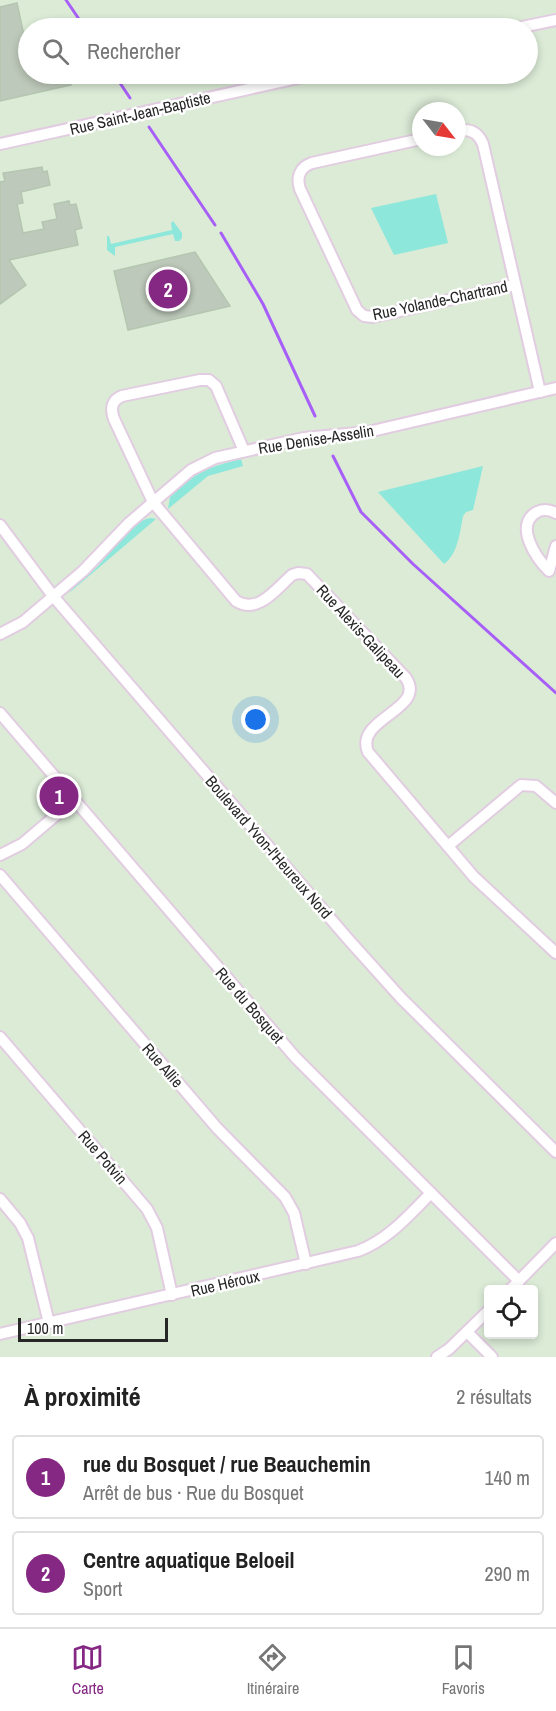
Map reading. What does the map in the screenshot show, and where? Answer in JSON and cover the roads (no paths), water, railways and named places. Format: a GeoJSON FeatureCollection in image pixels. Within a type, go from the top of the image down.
{"type":"FeatureCollection","features":[{"type":"Feature","properties":{"kind":"street"},"geometry":{"type":"LineString","coordinates":[[538,24],[556,20]]}},
{"type":"Feature","properties":{"kind":"street","name":"Rue Saint-Jean-Baptiste"},"geometry":{"type":"LineString","coordinates":[[0,144],[271,84]]}},
{"type":"Feature","properties":{"kind":"street","name":"Rue Yolande-Chartrand"},"geometry":{"type":"LineString","coordinates":[[466,130],[473,132],[482,141],[540,392]]}},
{"type":"Feature","properties":{"kind":"street","name":"Rue Yolande-Chartrand"},"geometry":{"type":"LineString","coordinates":[[412,140],[312,163],[303,167],[299,175],[300,189],[355,307],[364,316],[373,317],[515,285]]}},
{"type":"Feature","properties":{"kind":"street"},"geometry":{"type":"LineString","coordinates":[[153,502],[112,413],[112,405],[120,397],[209,380],[218,389],[244,451]]}},
{"type":"Feature","properties":{"kind":"street","name":"Rue Denise-Asselin"},"geometry":{"type":"LineString","coordinates":[[0,634],[18,625],[83,571],[122,530],[153,502],[197,466],[215,458],[304,438],[359,434],[556,388]]}},
{"type":"Feature","properties":{"kind":"street","name":"Rue Alexis-Galipeau"},"geometry":{"type":"LineString","coordinates":[[153,502],[239,602],[248,605],[258,604],[292,575],[307,574],[406,678],[411,689],[409,697],[370,731],[366,740],[370,755],[474,877],[556,952]]}},
{"type":"Feature","properties":{"kind":"street"},"geometry":{"type":"LineString","coordinates":[[552,575],[533,551],[527,526],[532,515],[540,510],[550,510],[556,513]]}},
{"type":"Feature","properties":{"kind":"street","name":"Boulevard Yvon-l'Heureux Nord"},"geometry":{"type":"LineString","coordinates":[[0,525],[53,596],[382,977],[556,1152]]}},
{"type":"Feature","properties":{"kind":"street"},"geometry":{"type":"LineString","coordinates":[[552,575],[556,546]]}},
{"type":"Feature","properties":{"kind":"street","name":"Rue du Bosquet"},"geometry":{"type":"LineString","coordinates":[[1,716],[295,1057],[519,1281]]}},
{"type":"Feature","properties":{"kind":"street"},"geometry":{"type":"LineString","coordinates":[[448,846],[521,785],[536,786],[556,803]]}},
{"type":"Feature","properties":{"kind":"street"},"geometry":{"type":"LineString","coordinates":[[0,855],[22,844],[74,800]]}},
{"type":"Feature","properties":{"kind":"street","name":"Rue Allie"},"geometry":{"type":"LineString","coordinates":[[0,874],[217,1128],[285,1197],[294,1213],[306,1264]]}},
{"type":"Feature","properties":{"kind":"street","name":"Rue Potvin"},"geometry":{"type":"LineString","coordinates":[[0,1037],[147,1209],[157,1228],[172,1295]]}},
{"type":"Feature","properties":{"kind":"street","name":"Rue Héroux"},"geometry":{"type":"LineString","coordinates":[[0,1334],[350,1253],[372,1245],[391,1233],[431,1193]]}},
{"type":"Feature","properties":{"kind":"street"},"geometry":{"type":"LineString","coordinates":[[0,1199],[20,1223],[28,1238],[49,1323]]}},
{"type":"Feature","properties":{"kind":"street"},"geometry":{"type":"LineString","coordinates":[[515,1285],[556,1243]]}},
{"type":"Feature","properties":{"kind":"street"},"geometry":{"type":"LineString","coordinates":[[437,1357],[484,1316]]}},
{"type":"Feature","properties":{"kind":"street"},"geometry":{"type":"LineString","coordinates":[[467,1332],[492,1357]]}},
{"type":"Feature","properties":{"kind":"waterway"},"geometry":{"type":"LineString","coordinates":[[66,0],[78,18]]}},
{"type":"Feature","properties":{"kind":"waterway"},"geometry":{"type":"LineString","coordinates":[[121,84],[130,98]]}},
{"type":"Feature","properties":{"kind":"waterway"},"geometry":{"type":"LineString","coordinates":[[149,127],[215,225]]}},
{"type":"Feature","properties":{"kind":"waterway"},"geometry":{"type":"LineString","coordinates":[[221,233],[263,304],[315,416]]}},
{"type":"Feature","properties":{"kind":"waterway"},"geometry":{"type":"LineString","coordinates":[[333,456],[361,512],[413,564],[556,693]]}},
{"type":"Feature","properties":{"kind":"place","name":"Centre aquatique Beloeil"},"geometry":{"type":"Point","coordinates":[168,289]}},
{"type":"Feature","properties":{"kind":"place","name":"rue du Bosquet / rue Beauchemin"},"geometry":{"type":"Point","coordinates":[59,796]}}]}
